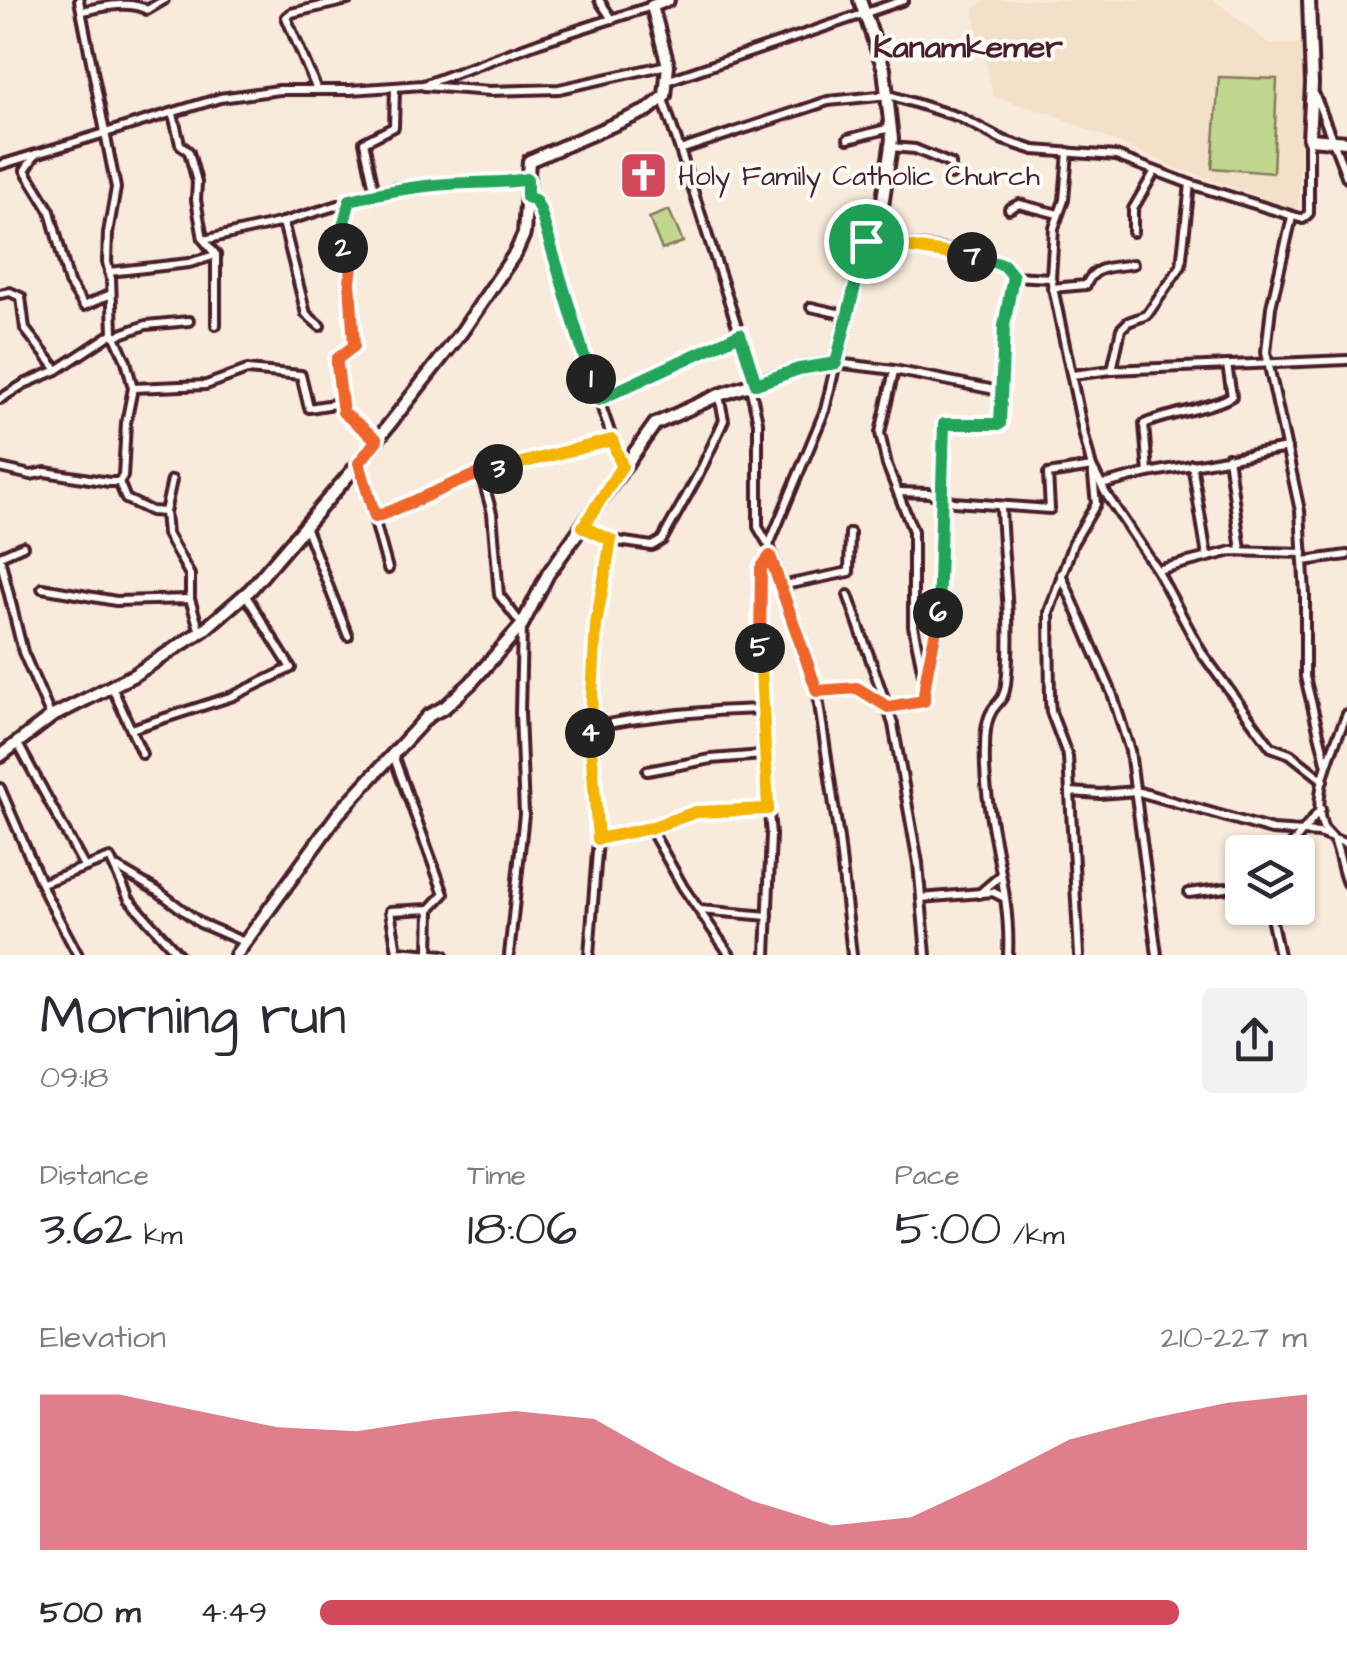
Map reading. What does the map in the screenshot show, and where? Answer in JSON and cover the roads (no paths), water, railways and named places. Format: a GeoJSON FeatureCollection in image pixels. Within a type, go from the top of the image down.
{"type":"FeatureCollection","features":[{"type":"Feature","properties":{"kind":"street"},"geometry":{"type":"LineString","coordinates":[[78,0],[116,188],[107,240],[110,294],[114,335],[133,388],[123,476],[119,482]]}},
{"type":"Feature","properties":{"kind":"street"},"geometry":{"type":"LineString","coordinates":[[82,11],[120,3],[141,5],[147,10],[164,0]]}},
{"type":"Feature","properties":{"kind":"street"},"geometry":{"type":"LineString","coordinates":[[317,90],[286,17],[348,0]]}},
{"type":"Feature","properties":{"kind":"street"},"geometry":{"type":"LineString","coordinates":[[599,0],[612,19]]}},
{"type":"Feature","properties":{"kind":"street"},"geometry":{"type":"LineString","coordinates":[[0,164],[220,98],[280,90],[423,85],[668,0]]}},
{"type":"Feature","properties":{"kind":"street"},"geometry":{"type":"LineString","coordinates":[[769,545],[824,410],[866,241],[882,206],[891,147],[889,95],[860,0]]}},
{"type":"Feature","properties":{"kind":"street"},"geometry":{"type":"LineString","coordinates":[[669,80],[904,0]]}},
{"type":"Feature","properties":{"kind":"street"},"geometry":{"type":"LineString","coordinates":[[680,150],[828,101],[889,95],[959,117],[1002,140],[1034,150],[1116,156],[1303,219],[1309,213],[1310,0]]}},
{"type":"Feature","properties":{"kind":"street"},"geometry":{"type":"LineString","coordinates":[[652,6],[668,65],[669,80],[663,99],[753,385],[758,422],[758,527],[769,545],[817,691],[852,955]]}},
{"type":"Feature","properties":{"kind":"street"},"geometry":{"type":"LineString","coordinates":[[423,85],[490,91],[559,89],[668,65]]}},
{"type":"Feature","properties":{"kind":"street"},"geometry":{"type":"LineString","coordinates":[[1312,84],[1347,178]]}},
{"type":"Feature","properties":{"kind":"street"},"geometry":{"type":"LineString","coordinates":[[375,194],[364,142],[394,127],[395,88]]}},
{"type":"Feature","properties":{"kind":"street"},"geometry":{"type":"LineString","coordinates":[[0,756],[51,717],[112,686],[200,632],[245,594],[359,463],[460,333],[516,252],[524,234],[528,164],[535,156],[648,110],[663,99]]}},
{"type":"Feature","properties":{"kind":"street"},"geometry":{"type":"LineString","coordinates":[[173,114],[180,144],[189,152],[197,182],[196,200],[204,240],[216,255],[216,325]]}},
{"type":"Feature","properties":{"kind":"street"},"geometry":{"type":"LineString","coordinates":[[848,139],[891,128]]}},
{"type":"Feature","properties":{"kind":"street"},"geometry":{"type":"LineString","coordinates":[[1309,139],[1347,142]]}},
{"type":"Feature","properties":{"kind":"street"},"geometry":{"type":"LineString","coordinates":[[891,147],[915,149],[952,164],[951,175]]}},
{"type":"Feature","properties":{"kind":"street"},"geometry":{"type":"LineString","coordinates":[[1068,152],[1051,278],[1092,467],[1096,504],[1074,543],[1049,612],[1048,671],[1051,712],[1068,758],[1079,955]]}},
{"type":"Feature","properties":{"kind":"street"},"geometry":{"type":"LineString","coordinates":[[37,153],[25,170],[50,211],[69,282],[84,306],[110,294]]}},
{"type":"Feature","properties":{"kind":"street"},"geometry":{"type":"LineString","coordinates":[[1133,232],[1133,209],[1155,170]]}},
{"type":"Feature","properties":{"kind":"street"},"geometry":{"type":"LineString","coordinates":[[204,240],[284,222],[401,188],[527,179]]}},
{"type":"Feature","properties":{"kind":"street"},"geometry":{"type":"LineString","coordinates":[[1112,370],[1122,329],[1128,322],[1147,315],[1180,266],[1190,184]]}},
{"type":"Feature","properties":{"kind":"street"},"geometry":{"type":"LineString","coordinates":[[527,197],[535,200],[540,210],[622,466]]}},
{"type":"Feature","properties":{"kind":"street"},"geometry":{"type":"LineString","coordinates":[[343,412],[337,359],[354,346],[350,282],[353,258],[343,249],[342,233],[350,200]]}},
{"type":"Feature","properties":{"kind":"street"},"geometry":{"type":"LineString","coordinates":[[1009,209],[1019,204],[1058,214]]}},
{"type":"Feature","properties":{"kind":"street"},"geometry":{"type":"LineString","coordinates":[[1292,218],[1268,326],[1267,364],[1300,511],[1305,677],[1326,762]]}},
{"type":"Feature","properties":{"kind":"street"},"geometry":{"type":"LineString","coordinates":[[284,222],[306,314],[320,326]]}},
{"type":"Feature","properties":{"kind":"street"},"geometry":{"type":"LineString","coordinates":[[866,241],[981,258],[1004,265],[1013,276],[1051,278]]}},
{"type":"Feature","properties":{"kind":"street"},"geometry":{"type":"LineString","coordinates":[[109,272],[189,263],[216,255]]}},
{"type":"Feature","properties":{"kind":"street"},"geometry":{"type":"LineString","coordinates":[[1052,288],[1086,286],[1090,276],[1102,268],[1133,264]]}},
{"type":"Feature","properties":{"kind":"street"},"geometry":{"type":"LineString","coordinates":[[924,685],[937,637],[944,424],[1000,424],[1004,326],[1013,276]]}},
{"type":"Feature","properties":{"kind":"street"},"geometry":{"type":"LineString","coordinates":[[0,294],[21,296],[24,329],[57,370]]}},
{"type":"Feature","properties":{"kind":"street"},"geometry":{"type":"LineString","coordinates":[[811,307],[846,315]]}},
{"type":"Feature","properties":{"kind":"street"},"geometry":{"type":"LineString","coordinates":[[0,399],[114,335],[146,325],[189,321]]}},
{"type":"Feature","properties":{"kind":"street"},"geometry":{"type":"LineString","coordinates":[[598,400],[740,334]]}},
{"type":"Feature","properties":{"kind":"street"},"geometry":{"type":"LineString","coordinates":[[1072,375],[1347,360]]}},
{"type":"Feature","properties":{"kind":"street"},"geometry":{"type":"LineString","coordinates":[[236,955],[338,814],[428,716],[446,707],[471,683],[522,624],[548,574],[654,424],[719,395],[799,369],[836,363],[894,370],[1000,392]]}},
{"type":"Feature","properties":{"kind":"street"},"geometry":{"type":"LineString","coordinates":[[1148,473],[1144,424],[1232,396],[1227,365]]}},
{"type":"Feature","properties":{"kind":"street"},"geometry":{"type":"LineString","coordinates":[[133,388],[206,385],[247,370],[301,375],[309,408],[334,404],[377,440]]}},
{"type":"Feature","properties":{"kind":"street"},"geometry":{"type":"LineString","coordinates":[[817,691],[857,688],[888,707],[924,701],[913,626],[914,540],[900,492],[887,465],[880,433],[894,370]]}},
{"type":"Feature","properties":{"kind":"street"},"geometry":{"type":"LineString","coordinates":[[583,527],[611,540],[652,546],[662,540],[724,420],[719,395]]}},
{"type":"Feature","properties":{"kind":"street"},"geometry":{"type":"LineString","coordinates":[[375,517],[480,473],[612,440]]}},
{"type":"Feature","properties":{"kind":"street"},"geometry":{"type":"LineString","coordinates":[[1101,485],[1287,448]]}},
{"type":"Feature","properties":{"kind":"street"},"geometry":{"type":"LineString","coordinates":[[1228,457],[1242,550]]}},
{"type":"Feature","properties":{"kind":"street"},"geometry":{"type":"LineString","coordinates":[[359,463],[388,569]]}},
{"type":"Feature","properties":{"kind":"street"},"geometry":{"type":"LineString","coordinates":[[1192,464],[1207,557]]}},
{"type":"Feature","properties":{"kind":"street"},"geometry":{"type":"LineString","coordinates":[[1092,467],[1202,653],[1261,734],[1271,746],[1290,754],[1323,780]]}},
{"type":"Feature","properties":{"kind":"street"},"geometry":{"type":"LineString","coordinates":[[900,492],[929,493],[1001,507],[1050,509],[1048,474],[1092,467]]}},
{"type":"Feature","properties":{"kind":"street"},"geometry":{"type":"LineString","coordinates":[[0,468],[31,475],[45,472],[119,482]]}},
{"type":"Feature","properties":{"kind":"street"},"geometry":{"type":"LineString","coordinates":[[480,473],[492,513],[499,595],[522,624],[524,814],[508,955]]}},
{"type":"Feature","properties":{"kind":"street"},"geometry":{"type":"LineString","coordinates":[[172,480],[165,512],[167,534],[190,574],[190,599],[200,632]]}},
{"type":"Feature","properties":{"kind":"street"},"geometry":{"type":"LineString","coordinates":[[119,482],[126,499],[165,512]]}},
{"type":"Feature","properties":{"kind":"street"},"geometry":{"type":"LineString","coordinates":[[1001,507],[1010,603],[1009,658],[1004,700],[989,715],[985,748],[1005,898],[1008,955]]}},
{"type":"Feature","properties":{"kind":"street"},"geometry":{"type":"LineString","coordinates":[[305,526],[348,636]]}},
{"type":"Feature","properties":{"kind":"street"},"geometry":{"type":"LineString","coordinates":[[780,586],[849,572],[850,532]]}},
{"type":"Feature","properties":{"kind":"street"},"geometry":{"type":"LineString","coordinates":[[589,955],[598,839],[590,727],[596,624],[611,540]]}},
{"type":"Feature","properties":{"kind":"street"},"geometry":{"type":"LineString","coordinates":[[23,546],[0,557],[23,652],[51,717]]}},
{"type":"Feature","properties":{"kind":"street"},"geometry":{"type":"LineString","coordinates":[[1156,570],[1242,550],[1303,557],[1347,554]]}},
{"type":"Feature","properties":{"kind":"street"},"geometry":{"type":"LineString","coordinates":[[766,955],[771,835],[761,710],[761,568],[770,556]]}},
{"type":"Feature","properties":{"kind":"street"},"geometry":{"type":"LineString","coordinates":[[1061,573],[1112,693],[1130,751],[1157,955]]}},
{"type":"Feature","properties":{"kind":"street"},"geometry":{"type":"LineString","coordinates":[[42,588],[116,601],[190,599]]}},
{"type":"Feature","properties":{"kind":"street"},"geometry":{"type":"LineString","coordinates":[[131,729],[233,696],[290,668],[245,594]]}},
{"type":"Feature","properties":{"kind":"street"},"geometry":{"type":"LineString","coordinates":[[848,595],[888,707],[911,817],[926,955]]}},
{"type":"Feature","properties":{"kind":"street"},"geometry":{"type":"LineString","coordinates":[[112,686],[142,754]]}},
{"type":"Feature","properties":{"kind":"street"},"geometry":{"type":"LineString","coordinates":[[590,727],[642,717],[761,710]]}},
{"type":"Feature","properties":{"kind":"street"},"geometry":{"type":"LineString","coordinates":[[1347,714],[1326,762],[1322,808],[1322,822],[1334,840],[1336,857],[1347,883]]}},
{"type":"Feature","properties":{"kind":"street"},"geometry":{"type":"LineString","coordinates":[[17,742],[84,866]]}},
{"type":"Feature","properties":{"kind":"street"},"geometry":{"type":"LineString","coordinates":[[393,755],[444,894],[430,909],[429,953]]}},
{"type":"Feature","properties":{"kind":"street"},"geometry":{"type":"LineString","coordinates":[[647,771],[711,759],[763,755]]}},
{"type":"Feature","properties":{"kind":"street"},"geometry":{"type":"LineString","coordinates":[[0,788],[78,955]]}},
{"type":"Feature","properties":{"kind":"street"},"geometry":{"type":"LineString","coordinates":[[1071,792],[1136,791],[1272,830],[1319,833],[1347,844]]}},
{"type":"Feature","properties":{"kind":"street"},"geometry":{"type":"LineString","coordinates":[[1300,835],[1322,808]]}},
{"type":"Feature","properties":{"kind":"street"},"geometry":{"type":"LineString","coordinates":[[598,839],[650,828],[696,812],[768,809]]}},
{"type":"Feature","properties":{"kind":"street"},"geometry":{"type":"LineString","coordinates":[[650,828],[698,910],[730,955]]}},
{"type":"Feature","properties":{"kind":"street"},"geometry":{"type":"LineString","coordinates":[[42,883],[110,858],[129,899],[179,955]]}},
{"type":"Feature","properties":{"kind":"street"},"geometry":{"type":"LineString","coordinates":[[116,867],[200,922],[245,943]]}},
{"type":"Feature","properties":{"kind":"street"},"geometry":{"type":"LineString","coordinates":[[978,894],[1001,876]]}},
{"type":"Feature","properties":{"kind":"street"},"geometry":{"type":"LineString","coordinates":[[1189,894],[1225,889]]}},
{"type":"Feature","properties":{"kind":"street"},"geometry":{"type":"LineString","coordinates":[[921,898],[992,892],[1005,898]]}},
{"type":"Feature","properties":{"kind":"street"},"geometry":{"type":"LineString","coordinates":[[430,909],[390,911],[397,952],[444,955]]}},
{"type":"Feature","properties":{"kind":"street"},"geometry":{"type":"LineString","coordinates":[[698,910],[768,916]]}},
{"type":"Feature","properties":{"kind":"street"},"geometry":{"type":"LineString","coordinates":[[1273,925],[1279,955]]}},
{"type":"Feature","properties":{"kind":"place","name":"Holy Family Catholic Church"},"geometry":{"type":"Point","coordinates":[643,175]}},
{"type":"Feature","properties":{"kind":"district","name":"Kanamkemer"},"geometry":{"type":"Point","coordinates":[968,46]}}]}
